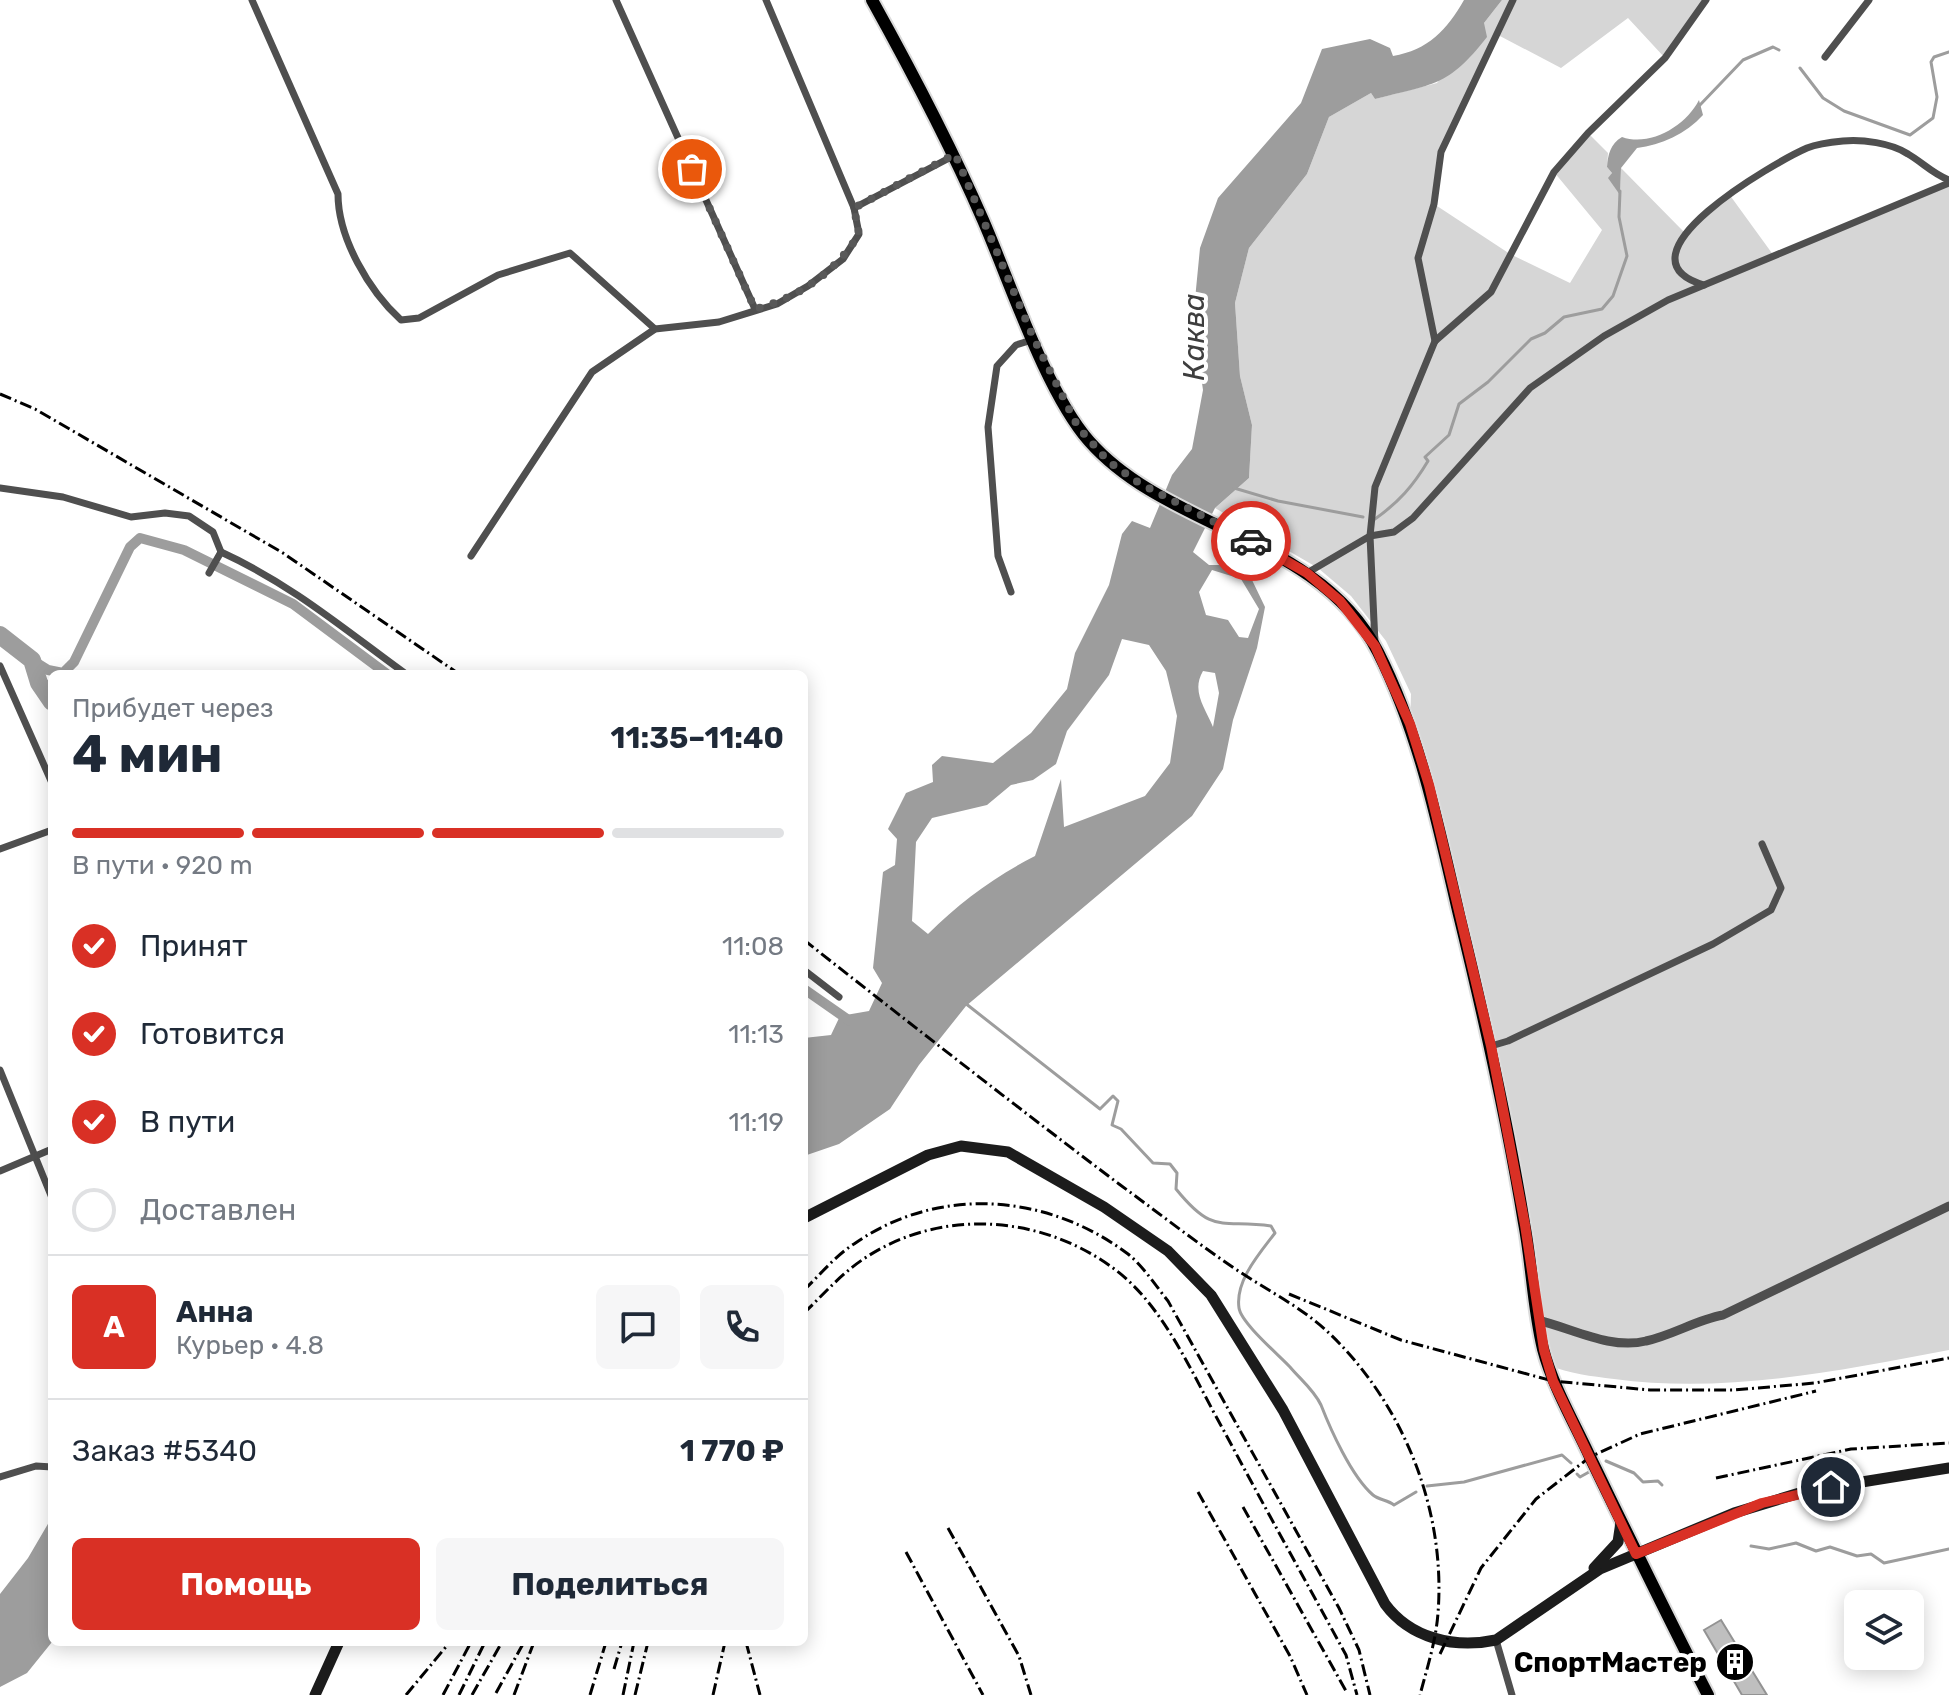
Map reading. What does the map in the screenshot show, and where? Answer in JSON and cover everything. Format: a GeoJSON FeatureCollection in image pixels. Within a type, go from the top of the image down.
{"type":"FeatureCollection","features":[{"type":"Feature","properties":{"kind":"main road"},"geometry":{"type":"LineString","coordinates":[[872,0],[955,154],[1034,339],[1078,427],[1108,461],[1139,483],[1307,573],[1340,601],[1375,646],[1410,724],[1429,785],[1491,1046],[1525,1225],[1537,1320],[1553,1381],[1708,1695]]}},
{"type":"Feature","properties":{"kind":"main road"},"geometry":{"type":"LineString","coordinates":[[808,1216],[928,1155],[961,1146],[1008,1152],[1055,1177],[1168,1251],[1205,1288],[1267,1381],[1396,1618],[1412,1631],[1435,1638],[1480,1644],[1496,1640],[1585,1577],[1762,1503],[1806,1491],[1949,1468]]}},
{"type":"Feature","properties":{"kind":"main road"},"geometry":{"type":"LineString","coordinates":[[1585,1577],[1618,1542],[1621,1522]]}},
{"type":"Feature","properties":{"kind":"main road"},"geometry":{"type":"LineString","coordinates":[[315,1695],[337,1646]]}},
{"type":"Feature","properties":{"kind":"street"},"geometry":{"type":"LineString","coordinates":[[252,0],[338,194],[338,214],[351,249],[389,309],[401,320],[419,318],[498,275],[570,253],[655,329]]}},
{"type":"Feature","properties":{"kind":"street"},"geometry":{"type":"LineString","coordinates":[[616,0],[755,309]]}},
{"type":"Feature","properties":{"kind":"street"},"geometry":{"type":"LineString","coordinates":[[471,556],[592,372],[655,329],[719,322],[777,304],[808,286],[843,259],[859,234],[854,208],[766,0]]}},
{"type":"Feature","properties":{"kind":"street"},"geometry":{"type":"LineString","coordinates":[[1435,341],[1418,258],[1434,204],[1441,152],[1513,0]]}},
{"type":"Feature","properties":{"kind":"street"},"geometry":{"type":"LineString","coordinates":[[1375,646],[1370,536],[1375,487],[1435,341],[1491,292],[1554,172],[1665,58],[1706,0]]}},
{"type":"Feature","properties":{"kind":"street"},"geometry":{"type":"LineString","coordinates":[[1825,57],[1869,0]]}},
{"type":"Feature","properties":{"kind":"street"},"geometry":{"type":"LineString","coordinates":[[1704,285],[1688,280],[1677,268],[1675,250],[1684,232],[1729,194],[1774,165],[1810,147],[1844,140],[1894,148],[1949,182]]}},
{"type":"Feature","properties":{"kind":"street"},"geometry":{"type":"LineString","coordinates":[[854,208],[955,154]]}},
{"type":"Feature","properties":{"kind":"street"},"geometry":{"type":"LineString","coordinates":[[1307,573],[1370,536],[1394,532],[1413,518],[1530,388],[1604,336],[1668,300],[1949,182]]}},
{"type":"Feature","properties":{"kind":"street"},"geometry":{"type":"LineString","coordinates":[[1011,592],[998,556],[988,427],[997,366],[1016,345],[1034,339]]}},
{"type":"Feature","properties":{"kind":"street"},"geometry":{"type":"LineString","coordinates":[[0,488],[63,497],[131,517],[165,513],[189,516],[213,532],[221,552],[265,572],[360,636],[401,670]]}},
{"type":"Feature","properties":{"kind":"street"},"geometry":{"type":"LineString","coordinates":[[209,573],[221,552]]}},
{"type":"Feature","properties":{"kind":"street"},"geometry":{"type":"LineString","coordinates":[[0,666],[9,679],[48,773]]}},
{"type":"Feature","properties":{"kind":"street"},"geometry":{"type":"LineString","coordinates":[[0,849],[48,831]]}},
{"type":"Feature","properties":{"kind":"street"},"geometry":{"type":"LineString","coordinates":[[1491,1046],[1508,1041],[1713,944],[1771,910],[1781,888],[1762,844]]}},
{"type":"Feature","properties":{"kind":"street"},"geometry":{"type":"LineString","coordinates":[[808,973],[839,997]]}},
{"type":"Feature","properties":{"kind":"street"},"geometry":{"type":"LineString","coordinates":[[0,1070],[48,1188]]}},
{"type":"Feature","properties":{"kind":"street"},"geometry":{"type":"LineString","coordinates":[[0,1171],[48,1151]]}},
{"type":"Feature","properties":{"kind":"street"},"geometry":{"type":"LineString","coordinates":[[1537,1320],[1610,1343],[1646,1342],[1697,1320],[1723,1315],[1949,1206]]}},
{"type":"Feature","properties":{"kind":"street"},"geometry":{"type":"LineString","coordinates":[[0,1477],[36,1466],[48,1467]]}},
{"type":"Feature","properties":{"kind":"street"},"geometry":{"type":"LineString","coordinates":[[1496,1640],[1512,1695]]}},
{"type":"Feature","properties":{"kind":"shaded area"},"geometry":{"type":"Polygon","coordinates":[[[1464,0],[1502,0],[1484,23],[1487,37],[1450,75],[1426,86],[1375,99],[1371,93],[1329,117],[1307,174],[1249,248],[1235,303],[1240,376],[1252,425],[1249,478],[1215,508],[1193,552],[1209,565],[1231,565],[1252,580],[1265,607],[1257,648],[1233,720],[1223,769],[1192,816],[966,1006],[919,1065],[890,1109],[839,1144],[808,1155],[808,1038],[831,1035],[840,1016],[869,1011],[882,983],[873,968],[883,872],[895,865],[897,839],[888,829],[906,793],[933,782],[932,765],[942,756],[993,763],[1031,733],[1067,689],[1075,653],[1109,585],[1122,534],[1132,521],[1150,528],[1172,475],[1192,449],[1203,390],[1193,320],[1200,248],[1218,198],[1301,103],[1322,49],[1370,39],[1390,48],[1393,56],[1426,44],[1443,29],[1464,0]],[[1212,570],[1199,592],[1206,615],[1228,620],[1239,637],[1248,638],[1259,609],[1241,579],[1212,570]],[[1122,639],[1109,675],[1067,731],[1056,764],[1033,780],[1011,785],[987,805],[932,818],[916,842],[912,921],[928,934],[978,891],[1035,856],[1061,779],[1064,827],[1145,796],[1170,763],[1177,716],[1166,671],[1149,645],[1122,639]],[[1203,671],[1198,686],[1200,699],[1213,727],[1219,693],[1215,673],[1203,671]]]}},
{"type":"Feature","properties":{"kind":"shaded area"},"geometry":{"type":"Polygon","coordinates":[[[1502,0],[1706,0],[1665,58],[1628,18],[1561,68],[1498,35],[1441,152],[1434,204],[1510,254],[1570,283],[1602,230],[1554,172],[1588,133],[1608,153],[1607,167],[1612,173],[1609,178],[1620,194],[1621,168],[1684,232],[1729,194],[1774,256],[1949,183],[1949,1350],[1782,1378],[1698,1384],[1614,1379],[1572,1373],[1548,1365],[1525,1225],[1410,724],[1411,694],[1386,641],[1351,596],[1318,568],[1215,508],[1249,478],[1252,425],[1240,376],[1235,303],[1249,248],[1307,174],[1329,117],[1371,93],[1375,99],[1437,83],[1502,0]]]}},
{"type":"Feature","properties":{"kind":"shaded area"},"geometry":{"type":"Polygon","coordinates":[[[1699,100],[1703,115],[1689,128],[1664,141],[1637,148],[1621,168],[1620,195],[1608,178],[1612,173],[1607,167],[1608,158],[1615,143],[1622,137],[1644,139],[1666,132],[1685,118],[1699,100]]]}},
{"type":"Feature","properties":{"kind":"shaded area"},"geometry":{"type":"Polygon","coordinates":[[[48,1524],[49,1646],[27,1673],[0,1687],[0,1594],[28,1558],[48,1524]]]}},
{"type":"Feature","properties":{"kind":"building","name":"СпортМастер"},"geometry":{"type":"Polygon","coordinates":[[[1721,1620],[1767,1695],[1742,1695],[1704,1630],[1721,1620]]]}},
{"type":"Feature","properties":{"kind":"waterway"},"geometry":{"type":"LineString","coordinates":[[1699,106],[1743,60],[1773,47],[1779,50]]}},
{"type":"Feature","properties":{"kind":"waterway"},"geometry":{"type":"LineString","coordinates":[[1800,68],[1823,98],[1844,111],[1910,135],[1933,118],[1937,97],[1931,62],[1934,57],[1949,52]]}},
{"type":"Feature","properties":{"kind":"waterway"},"geometry":{"type":"LineString","coordinates":[[1375,519],[1405,493],[1428,461],[1425,457],[1449,435],[1459,404],[1488,382],[1531,339],[1545,333],[1564,317],[1602,309],[1613,296],[1627,256],[1619,217],[1620,191]]}},
{"type":"Feature","properties":{"kind":"waterway"},"geometry":{"type":"LineString","coordinates":[[1234,488],[1278,501],[1363,517]]}},
{"type":"Feature","properties":{"kind":"waterway"},"geometry":{"type":"LineString","coordinates":[[66,670],[74,662],[130,547],[140,538],[184,550],[293,604],[382,670]]}},
{"type":"Feature","properties":{"kind":"waterway"},"geometry":{"type":"LineString","coordinates":[[0,635],[32,660],[39,683],[48,696]]}},
{"type":"Feature","properties":{"kind":"waterway"},"geometry":{"type":"LineString","coordinates":[[32,660],[48,670]]}},
{"type":"Feature","properties":{"kind":"waterway"},"geometry":{"type":"LineString","coordinates":[[808,992],[850,1021]]}},
{"type":"Feature","properties":{"kind":"waterway"},"geometry":{"type":"LineString","coordinates":[[965,1003],[1100,1109],[1113,1096],[1118,1101],[1112,1125],[1121,1129],[1153,1163],[1170,1164],[1177,1173],[1176,1189],[1200,1214],[1219,1222],[1271,1226],[1275,1233],[1244,1278],[1239,1298],[1241,1314],[1315,1394],[1349,1464],[1365,1487],[1373,1495],[1394,1505],[1416,1492]]}},
{"type":"Feature","properties":{"kind":"waterway"},"geometry":{"type":"LineString","coordinates":[[1427,1486],[1464,1482],[1562,1455],[1571,1463]]}},
{"type":"Feature","properties":{"kind":"waterway"},"geometry":{"type":"LineString","coordinates":[[1606,1461],[1634,1473],[1643,1482],[1658,1481],[1662,1485]]}},
{"type":"Feature","properties":{"kind":"waterway"},"geometry":{"type":"LineString","coordinates":[[1577,1474],[1580,1477],[1589,1472]]}},
{"type":"Feature","properties":{"kind":"waterway"},"geometry":{"type":"LineString","coordinates":[[1751,1546],[1769,1549],[1796,1543],[1816,1551],[1830,1547],[1857,1556],[1871,1554],[1884,1563],[1949,1549]]}},
{"type":"Feature","properties":{"kind":"railway"},"geometry":{"type":"LineString","coordinates":[[0,394],[35,409],[283,553],[453,670]]}},
{"type":"Feature","properties":{"kind":"railway"},"geometry":{"type":"LineString","coordinates":[[808,943],[1119,1184],[1217,1256],[1307,1315],[1356,1362],[1379,1393],[1415,1462],[1435,1536],[1439,1575],[1438,1613],[1420,1695]]}},
{"type":"Feature","properties":{"kind":"railway"},"geometry":{"type":"LineString","coordinates":[[808,1286],[847,1249],[887,1225],[921,1212],[956,1205],[992,1204],[1028,1208],[1063,1218],[1128,1254],[1168,1301],[1339,1608],[1359,1650],[1370,1695]]}},
{"type":"Feature","properties":{"kind":"railway"},"geometry":{"type":"LineString","coordinates":[[808,1309],[862,1260],[892,1243],[924,1231],[957,1225],[991,1224],[1024,1228],[1088,1252],[1117,1271],[1150,1305],[1178,1345],[1346,1655],[1357,1695]]}},
{"type":"Feature","properties":{"kind":"railway"},"geometry":{"type":"LineString","coordinates":[[1289,1294],[1401,1340],[1553,1381],[1650,1390],[1734,1390],[1815,1383],[1949,1358]]}},
{"type":"Feature","properties":{"kind":"railway"},"geometry":{"type":"LineString","coordinates":[[1440,1654],[1481,1568],[1536,1499],[1590,1457],[1640,1434],[1816,1391]]}},
{"type":"Feature","properties":{"kind":"railway"},"geometry":{"type":"LineString","coordinates":[[1716,1478],[1851,1449],[1949,1443]]}},
{"type":"Feature","properties":{"kind":"railway"},"geometry":{"type":"LineString","coordinates":[[1198,1492],[1290,1656],[1307,1695]]}},
{"type":"Feature","properties":{"kind":"railway"},"geometry":{"type":"LineString","coordinates":[[1243,1507],[1346,1691]]}},
{"type":"Feature","properties":{"kind":"railway"},"geometry":{"type":"LineString","coordinates":[[948,1528],[1019,1656],[1031,1695]]}},
{"type":"Feature","properties":{"kind":"railway"},"geometry":{"type":"LineString","coordinates":[[906,1552],[983,1695]]}},
{"type":"Feature","properties":{"kind":"railway"},"geometry":{"type":"LineString","coordinates":[[406,1695],[447,1646]]}},
{"type":"Feature","properties":{"kind":"railway"},"geometry":{"type":"LineString","coordinates":[[443,1695],[469,1646]]}},
{"type":"Feature","properties":{"kind":"railway"},"geometry":{"type":"LineString","coordinates":[[459,1695],[483,1646]]}},
{"type":"Feature","properties":{"kind":"railway"},"geometry":{"type":"LineString","coordinates":[[472,1695],[500,1646]]}},
{"type":"Feature","properties":{"kind":"railway"},"geometry":{"type":"LineString","coordinates":[[496,1693],[522,1646]]}},
{"type":"Feature","properties":{"kind":"railway"},"geometry":{"type":"LineString","coordinates":[[514,1695],[532,1646]]}},
{"type":"Feature","properties":{"kind":"railway"},"geometry":{"type":"LineString","coordinates":[[590,1695],[605,1646]]}},
{"type":"Feature","properties":{"kind":"railway"},"geometry":{"type":"LineString","coordinates":[[614,1669],[621,1646]]}},
{"type":"Feature","properties":{"kind":"railway"},"geometry":{"type":"LineString","coordinates":[[623,1695],[633,1646]]}},
{"type":"Feature","properties":{"kind":"railway"},"geometry":{"type":"LineString","coordinates":[[635,1695],[647,1646]]}},
{"type":"Feature","properties":{"kind":"railway"},"geometry":{"type":"LineString","coordinates":[[713,1695],[724,1646]]}},
{"type":"Feature","properties":{"kind":"railway"},"geometry":{"type":"LineString","coordinates":[[747,1646],[760,1695]]}},
{"type":"Feature","properties":{"kind":"way so far"},"geometry":{"type":"LineString","coordinates":[[692,169],[755,309],[777,304],[808,286],[843,259],[859,234],[854,208],[955,154],[1034,339],[1078,427],[1120,471],[1251,541]]}},
{"type":"Feature","properties":{"kind":"place","name":"СпортМастер"},"geometry":{"type":"Point","coordinates":[1735,1662]}},
{"type":"Feature","properties":{"kind":"route"},"geometry":{"type":"LineString","coordinates":[[1251,541],[1307,573],[1340,601],[1375,646],[1410,724],[1429,785],[1491,1046],[1525,1225],[1537,1320],[1544,1350],[1553,1381],[1636,1554],[1762,1503],[1831,1487]]}},
{"type":"Feature","properties":{"kind":"water label","name":"Каква"},"geometry":{"type":"Point","coordinates":[1194,337]}}]}
